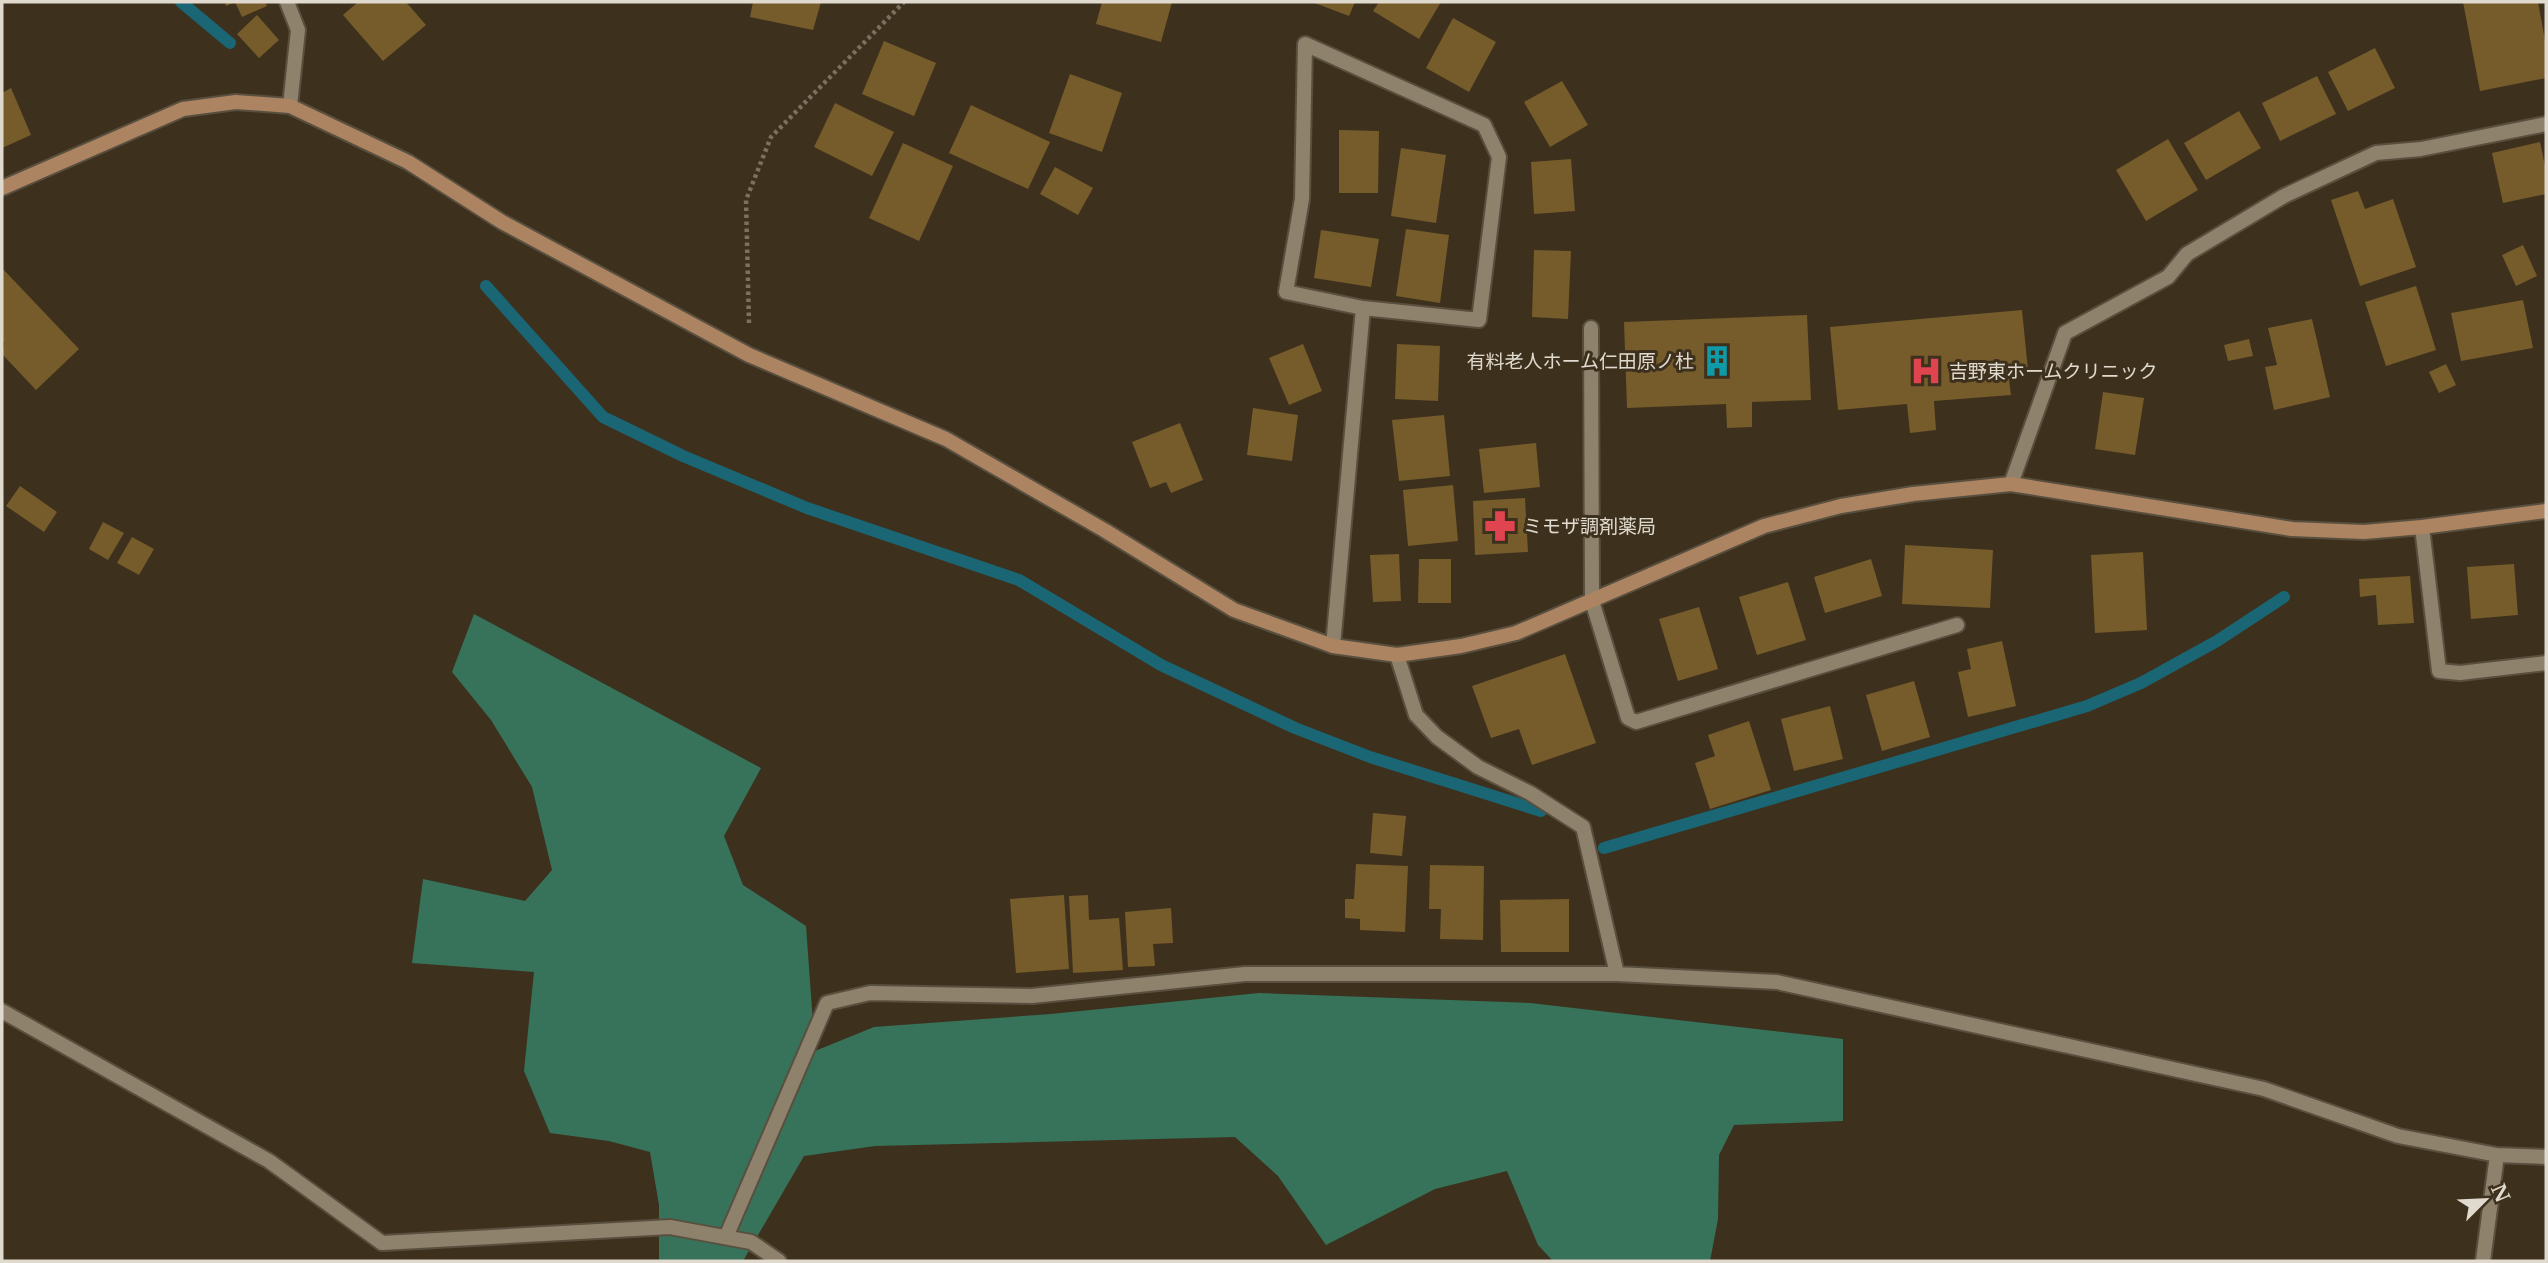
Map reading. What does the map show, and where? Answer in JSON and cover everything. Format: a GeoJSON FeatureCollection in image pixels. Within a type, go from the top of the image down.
{"type":"FeatureCollection","features":[{"type":"Feature","properties":{"kind":"street"},"geometry":{"type":"LineString","coordinates":[[287,2],[298,30],[290,106]]}},
{"type":"Feature","properties":{"kind":"street"},"geometry":{"type":"LineString","coordinates":[[1305,44],[1484,125],[1499,158],[1479,320],[1363,308],[1286,292],[1302,199],[1305,44]]}},
{"type":"Feature","properties":{"kind":"street"},"geometry":{"type":"LineString","coordinates":[[2,188],[183,109],[236,102],[290,106],[408,162],[502,222],[749,355],[946,439],[1104,530],[1234,610],[1333,646],[1397,655],[1461,646],[1516,633],[1764,526],[1865,502],[1913,494],[2011,484],[2292,529],[2364,532],[2546,511]]}},
{"type":"Feature","properties":{"kind":"street"},"geometry":{"type":"LineString","coordinates":[[2011,484],[2065,333],[2168,277],[2186,254],[2284,196],[2376,153],[2421,149],[2546,124]]}},
{"type":"Feature","properties":{"kind":"street"},"geometry":{"type":"LineString","coordinates":[[1333,646],[1363,308]]}},
{"type":"Feature","properties":{"kind":"street"},"geometry":{"type":"LineString","coordinates":[[1591,328],[1592,601],[1628,718],[1636,722],[1957,625]]}},
{"type":"Feature","properties":{"kind":"street"},"geometry":{"type":"LineString","coordinates":[[2422,527],[2439,671],[2460,673],[2546,663]]}},
{"type":"Feature","properties":{"kind":"street"},"geometry":{"type":"LineString","coordinates":[[1397,655],[1416,715],[1437,737],[1478,768],[1530,793],[1583,827],[1617,974]]}},
{"type":"Feature","properties":{"kind":"street"},"geometry":{"type":"LineString","coordinates":[[726,1237],[827,1003],[870,993],[1032,996],[1245,974],[1617,974],[1777,982],[2264,1089],[2398,1136],[2497,1155],[2546,1157]]}},
{"type":"Feature","properties":{"kind":"street"},"geometry":{"type":"LineString","coordinates":[[2,1011],[269,1161],[383,1243],[670,1227],[751,1242],[779,1261]]}},
{"type":"Feature","properties":{"kind":"street"},"geometry":{"type":"LineString","coordinates":[[2483,1261],[2497,1155]]}},
{"type":"Feature","properties":{"kind":"path"},"geometry":{"type":"LineString","coordinates":[[749,355],[746,200],[771,137],[904,2]]}},
{"type":"Feature","properties":{"kind":"green space"},"geometry":{"type":"Polygon","coordinates":[[[474,614],[761,768],[724,836],[743,885],[806,926],[815,1051],[874,1027],[1051,1014],[1259,993],[1530,1003],[1843,1039],[1843,1121],[1734,1125],[1719,1155],[1718,1219],[1710,1261],[1553,1261],[1538,1245],[1507,1171],[1435,1189],[1326,1245],[1278,1176],[1235,1137],[875,1146],[804,1156],[743,1261],[659,1261],[659,1205],[650,1152],[609,1141],[550,1133],[524,1071],[534,972],[412,963],[423,879],[525,901],[552,870],[532,787],[491,720],[452,672],[474,614]]]}},
{"type":"Feature","properties":{"kind":"building"},"geometry":{"type":"Polygon","coordinates":[[[235,2],[265,2],[267,6],[242,17],[235,2]]]}},
{"type":"Feature","properties":{"kind":"building"},"geometry":{"type":"Polygon","coordinates":[[[358,2],[406,2],[426,25],[383,61],[343,15],[358,2]]]}},
{"type":"Feature","properties":{"kind":"building"},"geometry":{"type":"Polygon","coordinates":[[[753,2],[821,2],[813,30],[750,17],[753,2]]]}},
{"type":"Feature","properties":{"kind":"building"},"geometry":{"type":"Polygon","coordinates":[[[1102,2],[1172,2],[1161,42],[1096,24],[1102,2]]]}},
{"type":"Feature","properties":{"kind":"building"},"geometry":{"type":"Polygon","coordinates":[[[1312,2],[1355,2],[1349,16],[1312,2]]]}},
{"type":"Feature","properties":{"kind":"building"},"geometry":{"type":"Polygon","coordinates":[[[1379,2],[1441,2],[1419,39],[1373,11],[1379,2]]]}},
{"type":"Feature","properties":{"kind":"building"},"geometry":{"type":"Polygon","coordinates":[[[2463,2],[2538,2],[2546,46],[2546,78],[2480,91],[2463,2]]]}},
{"type":"Feature","properties":{"kind":"building"},"geometry":{"type":"Polygon","coordinates":[[[257,15],[279,40],[259,58],[237,34],[257,15]]]}},
{"type":"Feature","properties":{"kind":"building"},"geometry":{"type":"Polygon","coordinates":[[[1453,18],[1496,42],[1469,92],[1426,68],[1453,18]]]}},
{"type":"Feature","properties":{"kind":"building"},"geometry":{"type":"Polygon","coordinates":[[[884,41],[936,63],[914,116],[862,94],[884,41]]]}},
{"type":"Feature","properties":{"kind":"building"},"geometry":{"type":"Polygon","coordinates":[[[2375,48],[2395,88],[2348,111],[2328,72],[2375,48]]]}},
{"type":"Feature","properties":{"kind":"building"},"geometry":{"type":"Polygon","coordinates":[[[1070,74],[1122,93],[1102,152],[1049,133],[1070,74]]]}},
{"type":"Feature","properties":{"kind":"building"},"geometry":{"type":"Polygon","coordinates":[[[2317,76],[2336,114],[2280,141],[2262,103],[2317,76]]]}},
{"type":"Feature","properties":{"kind":"building"},"geometry":{"type":"Polygon","coordinates":[[[1562,81],[1588,125],[1550,147],[1524,102],[1562,81]]]}},
{"type":"Feature","properties":{"kind":"building"},"geometry":{"type":"Polygon","coordinates":[[[11,88],[31,135],[2,148],[2,93],[11,88]]]}},
{"type":"Feature","properties":{"kind":"building"},"geometry":{"type":"Polygon","coordinates":[[[835,103],[894,132],[872,176],[814,147],[835,103]]]}},
{"type":"Feature","properties":{"kind":"building"},"geometry":{"type":"Polygon","coordinates":[[[971,105],[1050,142],[1028,189],[949,153],[971,105]]]}},
{"type":"Feature","properties":{"kind":"building"},"geometry":{"type":"Polygon","coordinates":[[[2239,111],[2261,148],[2206,180],[2184,143],[2239,111]]]}},
{"type":"Feature","properties":{"kind":"building"},"geometry":{"type":"Polygon","coordinates":[[[1339,130],[1379,131],[1378,193],[1339,193],[1339,130]]]}},
{"type":"Feature","properties":{"kind":"building"},"geometry":{"type":"Polygon","coordinates":[[[2168,139],[2198,190],[2146,221],[2116,170],[2168,139]]]}},
{"type":"Feature","properties":{"kind":"building"},"geometry":{"type":"Polygon","coordinates":[[[2540,142],[2546,171],[2546,194],[2503,203],[2492,153],[2540,142]]]}},
{"type":"Feature","properties":{"kind":"building"},"geometry":{"type":"Polygon","coordinates":[[[903,143],[953,166],[919,241],[869,218],[903,143]]]}},
{"type":"Feature","properties":{"kind":"building"},"geometry":{"type":"Polygon","coordinates":[[[1401,148],[1446,155],[1436,223],[1391,216],[1401,148]]]}},
{"type":"Feature","properties":{"kind":"building"},"geometry":{"type":"Polygon","coordinates":[[[1571,159],[1575,211],[1534,214],[1531,162],[1571,159]]]}},
{"type":"Feature","properties":{"kind":"building"},"geometry":{"type":"Polygon","coordinates":[[[1055,167],[1093,188],[1078,215],[1040,194],[1055,167]]]}},
{"type":"Feature","properties":{"kind":"building"},"geometry":{"type":"Polygon","coordinates":[[[2358,191],[2365,209],[2393,199],[2416,267],[2360,286],[2331,200],[2358,191]]]}},
{"type":"Feature","properties":{"kind":"building"},"geometry":{"type":"Polygon","coordinates":[[[1406,229],[1449,235],[1440,303],[1396,296],[1406,229]]]}},
{"type":"Feature","properties":{"kind":"building"},"geometry":{"type":"Polygon","coordinates":[[[1321,230],[1379,239],[1371,287],[1314,278],[1321,230]]]}},
{"type":"Feature","properties":{"kind":"building"},"geometry":{"type":"Polygon","coordinates":[[[2523,245],[2537,276],[2516,286],[2502,255],[2523,245]]]}},
{"type":"Feature","properties":{"kind":"building"},"geometry":{"type":"Polygon","coordinates":[[[1534,250],[1571,251],[1568,319],[1532,317],[1534,250]]]}},
{"type":"Feature","properties":{"kind":"building"},"geometry":{"type":"Polygon","coordinates":[[[2,268],[79,349],[36,390],[2,354],[2,268]]]}},
{"type":"Feature","properties":{"kind":"building"},"geometry":{"type":"Polygon","coordinates":[[[2416,286],[2436,350],[2386,366],[2365,302],[2416,286]]]}},
{"type":"Feature","properties":{"kind":"building"},"geometry":{"type":"Polygon","coordinates":[[[2523,300],[2533,348],[2461,361],[2451,313],[2523,300]]]}},
{"type":"Feature","properties":{"kind":"building","name":"吉野東ホームクリニック"},"geometry":{"type":"Polygon","coordinates":[[[2022,310],[2028,370],[2008,372],[2011,395],[1934,401],[1936,430],[1910,433],[1907,404],[1838,410],[1830,327],[2022,310]]]}},
{"type":"Feature","properties":{"kind":"building","name":"有料老人ホーム仁田原ノ杜"},"geometry":{"type":"Polygon","coordinates":[[[1807,315],[1811,400],[1752,402],[1752,427],[1727,428],[1726,404],[1627,408],[1624,322],[1807,315]]]}},
{"type":"Feature","properties":{"kind":"building"},"geometry":{"type":"Polygon","coordinates":[[[2312,319],[2330,397],[2274,410],[2265,367],[2277,365],[2268,328],[2312,319]]]}},
{"type":"Feature","properties":{"kind":"building"},"geometry":{"type":"Polygon","coordinates":[[[2249,339],[2253,356],[2228,361],[2224,345],[2249,339]]]}},
{"type":"Feature","properties":{"kind":"building"},"geometry":{"type":"Polygon","coordinates":[[[1303,344],[1322,391],[1289,405],[1269,358],[1303,344]]]}},
{"type":"Feature","properties":{"kind":"building"},"geometry":{"type":"Polygon","coordinates":[[[1397,344],[1440,346],[1438,401],[1395,399],[1397,344]]]}},
{"type":"Feature","properties":{"kind":"building"},"geometry":{"type":"Polygon","coordinates":[[[2446,364],[2456,385],[2439,393],[2429,372],[2446,364]]]}},
{"type":"Feature","properties":{"kind":"building"},"geometry":{"type":"Polygon","coordinates":[[[2103,392],[2144,398],[2135,455],[2095,449],[2103,392]]]}},
{"type":"Feature","properties":{"kind":"building"},"geometry":{"type":"Polygon","coordinates":[[[1253,408],[1298,415],[1292,461],[1247,455],[1253,408]]]}},
{"type":"Feature","properties":{"kind":"building"},"geometry":{"type":"Polygon","coordinates":[[[1444,415],[1450,476],[1399,481],[1392,420],[1444,415]]]}},
{"type":"Feature","properties":{"kind":"building"},"geometry":{"type":"Polygon","coordinates":[[[1180,423],[1203,480],[1171,493],[1166,482],[1150,488],[1132,442],[1180,423]]]}},
{"type":"Feature","properties":{"kind":"building"},"geometry":{"type":"Polygon","coordinates":[[[1536,443],[1540,487],[1484,493],[1479,449],[1536,443]]]}},
{"type":"Feature","properties":{"kind":"building"},"geometry":{"type":"Polygon","coordinates":[[[1453,485],[1458,541],[1408,546],[1403,490],[1453,485]]]}},
{"type":"Feature","properties":{"kind":"building"},"geometry":{"type":"Polygon","coordinates":[[[20,486],[57,512],[44,532],[6,506],[20,486]]]}},
{"type":"Feature","properties":{"kind":"building","name":"ミモザ調剤薬局"},"geometry":{"type":"Polygon","coordinates":[[[1525,498],[1528,552],[1475,555],[1473,501],[1525,498]]]}},
{"type":"Feature","properties":{"kind":"building"},"geometry":{"type":"Polygon","coordinates":[[[103,522],[124,533],[108,560],[89,549],[103,522]]]}},
{"type":"Feature","properties":{"kind":"building"},"geometry":{"type":"Polygon","coordinates":[[[132,537],[154,549],[139,575],[117,563],[132,537]]]}},
{"type":"Feature","properties":{"kind":"building"},"geometry":{"type":"Polygon","coordinates":[[[1905,545],[1993,550],[1990,608],[1902,604],[1905,545]]]}},
{"type":"Feature","properties":{"kind":"building"},"geometry":{"type":"Polygon","coordinates":[[[2143,552],[2147,630],[2095,633],[2091,555],[2143,552]]]}},
{"type":"Feature","properties":{"kind":"building"},"geometry":{"type":"Polygon","coordinates":[[[1399,554],[1401,601],[1373,602],[1370,555],[1399,554]]]}},
{"type":"Feature","properties":{"kind":"building"},"geometry":{"type":"Polygon","coordinates":[[[1419,559],[1451,559],[1451,603],[1418,603],[1419,559]]]}},
{"type":"Feature","properties":{"kind":"building"},"geometry":{"type":"Polygon","coordinates":[[[1871,559],[1882,596],[1825,613],[1814,577],[1871,559]]]}},
{"type":"Feature","properties":{"kind":"building"},"geometry":{"type":"Polygon","coordinates":[[[2514,564],[2518,615],[2471,619],[2467,567],[2514,564]]]}},
{"type":"Feature","properties":{"kind":"building"},"geometry":{"type":"Polygon","coordinates":[[[2410,576],[2414,623],[2378,625],[2376,595],[2360,597],[2359,579],[2410,576]]]}},
{"type":"Feature","properties":{"kind":"building"},"geometry":{"type":"Polygon","coordinates":[[[1788,582],[1806,640],[1757,655],[1739,597],[1788,582]]]}},
{"type":"Feature","properties":{"kind":"building"},"geometry":{"type":"Polygon","coordinates":[[[1699,607],[1718,669],[1678,681],[1659,619],[1699,607]]]}},
{"type":"Feature","properties":{"kind":"building"},"geometry":{"type":"Polygon","coordinates":[[[2002,641],[2016,706],[1968,717],[1958,672],[1971,669],[1967,649],[2002,641]]]}},
{"type":"Feature","properties":{"kind":"building"},"geometry":{"type":"Polygon","coordinates":[[[1565,654],[1596,743],[1532,765],[1519,729],[1491,738],[1472,686],[1565,654]]]}},
{"type":"Feature","properties":{"kind":"building"},"geometry":{"type":"Polygon","coordinates":[[[1914,681],[1930,737],[1882,751],[1866,695],[1914,681]]]}},
{"type":"Feature","properties":{"kind":"building"},"geometry":{"type":"Polygon","coordinates":[[[1830,706],[1843,759],[1794,771],[1781,719],[1830,706]]]}},
{"type":"Feature","properties":{"kind":"building"},"geometry":{"type":"Polygon","coordinates":[[[1749,721],[1771,790],[1710,809],[1695,763],[1715,756],[1708,735],[1749,721]]]}},
{"type":"Feature","properties":{"kind":"building"},"geometry":{"type":"Polygon","coordinates":[[[1373,813],[1406,816],[1402,856],[1370,853],[1373,813]]]}},
{"type":"Feature","properties":{"kind":"building"},"geometry":{"type":"Polygon","coordinates":[[[1356,864],[1408,866],[1405,932],[1360,930],[1360,919],[1345,918],[1345,899],[1354,899],[1356,864]]]}},
{"type":"Feature","properties":{"kind":"building"},"geometry":{"type":"Polygon","coordinates":[[[1430,865],[1484,866],[1483,940],[1440,939],[1441,909],[1429,909],[1430,865]]]}},
{"type":"Feature","properties":{"kind":"building"},"geometry":{"type":"Polygon","coordinates":[[[1064,895],[1069,969],[1016,973],[1010,899],[1064,895]]]}},
{"type":"Feature","properties":{"kind":"building"},"geometry":{"type":"Polygon","coordinates":[[[1088,895],[1089,920],[1119,918],[1123,970],[1073,973],[1069,896],[1088,895]]]}},
{"type":"Feature","properties":{"kind":"building"},"geometry":{"type":"Polygon","coordinates":[[[1569,899],[1569,952],[1501,952],[1500,900],[1569,899]]]}},
{"type":"Feature","properties":{"kind":"building"},"geometry":{"type":"Polygon","coordinates":[[[1171,908],[1173,943],[1153,944],[1155,966],[1128,967],[1125,912],[1171,908]]]}},
{"type":"Feature","properties":{"kind":"waterway"},"geometry":{"type":"LineString","coordinates":[[181,2],[230,43]]}},
{"type":"Feature","properties":{"kind":"waterway"},"geometry":{"type":"LineString","coordinates":[[486,286],[603,417],[683,456],[807,508],[1019,580],[1161,665],[1295,728],[1370,757],[1541,811]]}},
{"type":"Feature","properties":{"kind":"waterway"},"geometry":{"type":"LineString","coordinates":[[1604,848],[2087,706],[2141,683],[2217,641],[2284,597]]}},
{"type":"Feature","properties":{"kind":"place","name":"有料老人ホーム仁田原ノ杜"},"geometry":{"type":"Point","coordinates":[1717,361]}},
{"type":"Feature","properties":{"kind":"place","name":"吉野東ホームクリニック"},"geometry":{"type":"Point","coordinates":[1926,371]}},
{"type":"Feature","properties":{"kind":"place","name":"ミモザ調剤薬局"},"geometry":{"type":"Point","coordinates":[1500,526]}}]}
